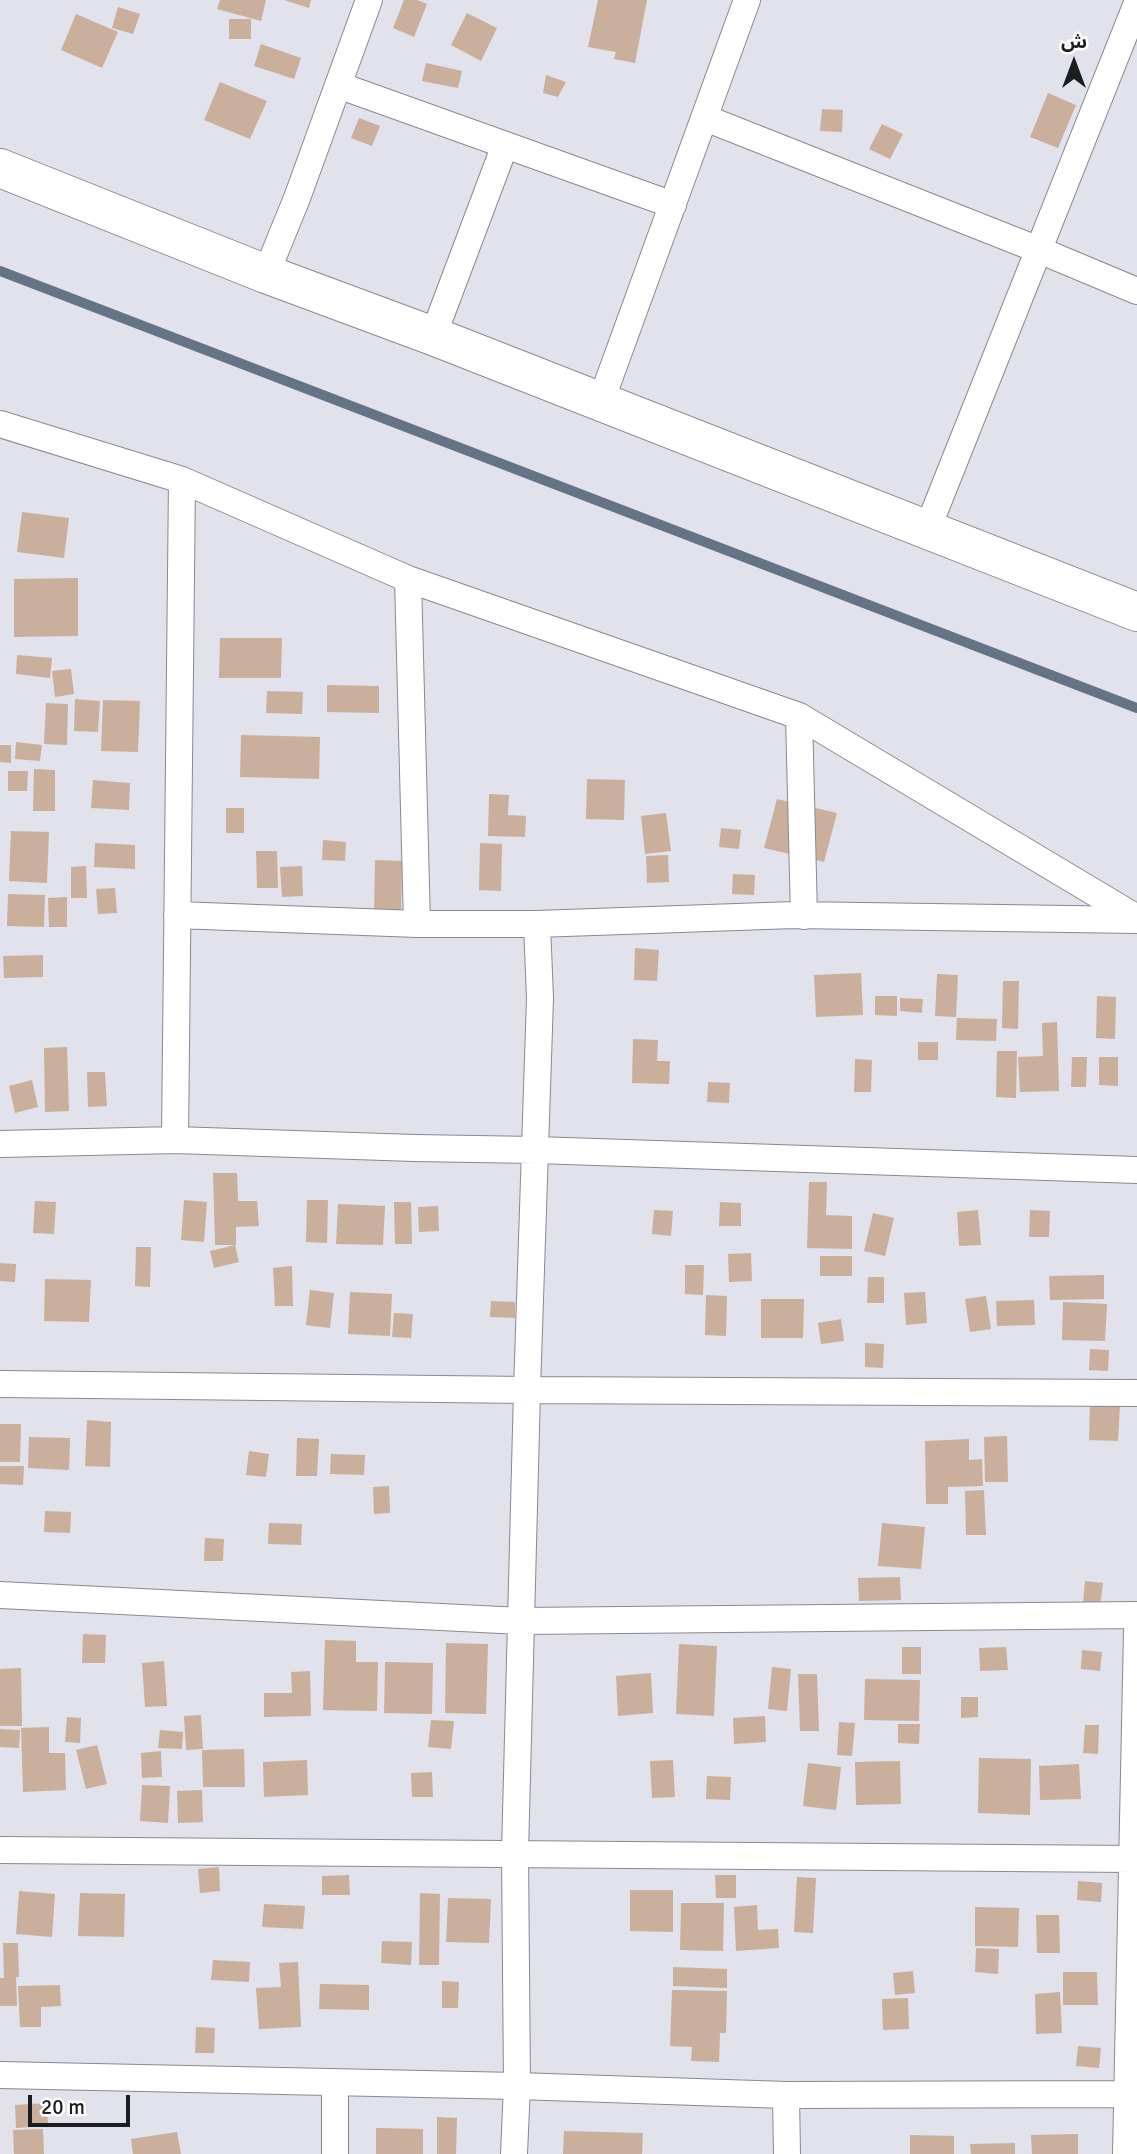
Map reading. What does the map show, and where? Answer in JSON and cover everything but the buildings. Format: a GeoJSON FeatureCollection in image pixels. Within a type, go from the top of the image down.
{"type":"FeatureCollection","features":[{"type":"Feature","properties":{"kind":"main road"},"geometry":{"type":"LineString","coordinates":[[0,168],[1137,612]]}},
{"type":"Feature","properties":{"kind":"street"},"geometry":{"type":"LineString","coordinates":[[266,274],[297,198],[369,0]]}},
{"type":"Feature","properties":{"kind":"street"},"geometry":{"type":"LineString","coordinates":[[601,401],[747,0]]}},
{"type":"Feature","properties":{"kind":"street"},"geometry":{"type":"LineString","coordinates":[[927,530],[1135,14]]}},
{"type":"Feature","properties":{"kind":"street"},"geometry":{"type":"LineString","coordinates":[[338,85],[673,205]]}},
{"type":"Feature","properties":{"kind":"street"},"geometry":{"type":"LineString","coordinates":[[705,118],[1137,290]]}},
{"type":"Feature","properties":{"kind":"street"},"geometry":{"type":"LineString","coordinates":[[433,336],[505,145]]}},
{"type":"Feature","properties":{"kind":"street"},"geometry":{"type":"LineString","coordinates":[[0,424],[182,480],[408,579],[799,716],[1137,919]]}},
{"type":"Feature","properties":{"kind":"street"},"geometry":{"type":"LineString","coordinates":[[175,1140],[182,480]]}},
{"type":"Feature","properties":{"kind":"street"},"geometry":{"type":"LineString","coordinates":[[408,579],[417,924]]}},
{"type":"Feature","properties":{"kind":"street"},"geometry":{"type":"LineString","coordinates":[[799,716],[804,916]]}},
{"type":"Feature","properties":{"kind":"street"},"geometry":{"type":"LineString","coordinates":[[177,915],[417,924],[537,924],[804,916],[1137,919]]}},
{"type":"Feature","properties":{"kind":"street"},"geometry":{"type":"LineString","coordinates":[[514,2154],[515,1853],[540,998],[537,924]]}},
{"type":"Feature","properties":{"kind":"street"},"geometry":{"type":"LineString","coordinates":[[0,1144],[175,1140],[1137,1170]]}},
{"type":"Feature","properties":{"kind":"street"},"geometry":{"type":"LineString","coordinates":[[0,1384],[1137,1393]]}},
{"type":"Feature","properties":{"kind":"street"},"geometry":{"type":"LineString","coordinates":[[0,1595],[521,1621],[1137,1615]]}},
{"type":"Feature","properties":{"kind":"street"},"geometry":{"type":"LineString","coordinates":[[1126,2154],[1133,2014],[1132,1858],[1137,1631]]}},
{"type":"Feature","properties":{"kind":"street"},"geometry":{"type":"LineString","coordinates":[[0,1850],[1132,1858]]}},
{"type":"Feature","properties":{"kind":"street"},"geometry":{"type":"LineString","coordinates":[[0,2075],[516,2086],[786,2095],[1128,2094]]}},
{"type":"Feature","properties":{"kind":"street"},"geometry":{"type":"LineString","coordinates":[[335,2082],[335,2154]]}},
{"type":"Feature","properties":{"kind":"street"},"geometry":{"type":"LineString","coordinates":[[786,2095],[787,2154]]}},
{"type":"Feature","properties":{"kind":"waterway"},"geometry":{"type":"LineString","coordinates":[[0,271],[1137,708]]}}]}
